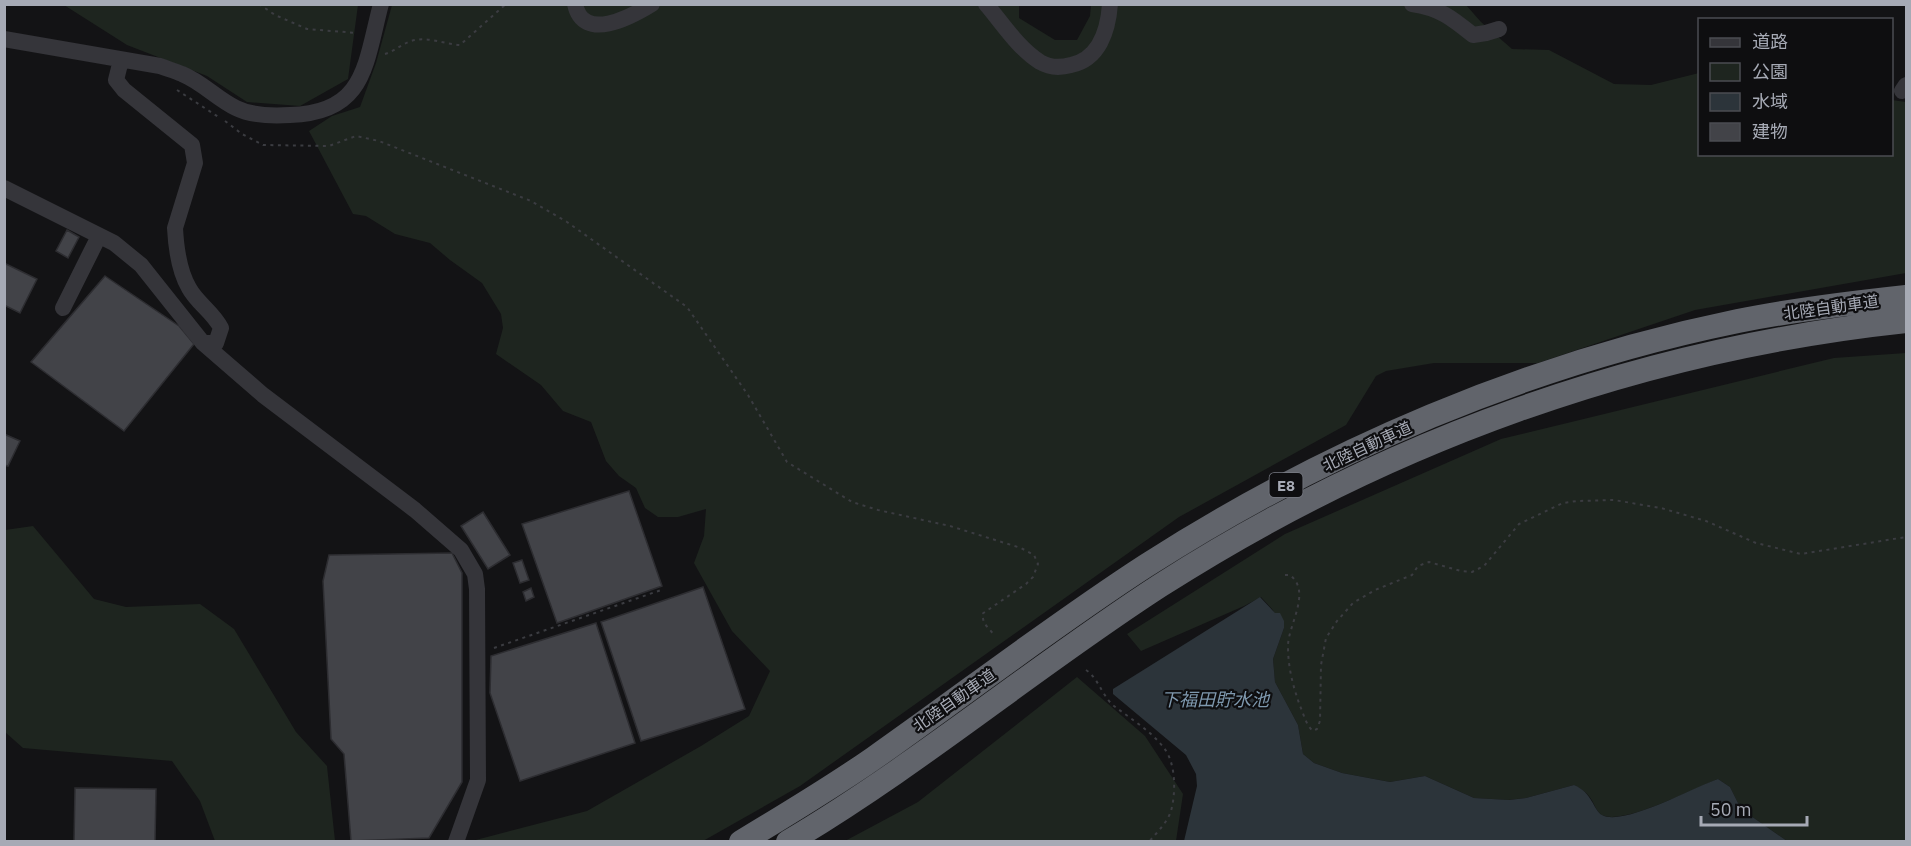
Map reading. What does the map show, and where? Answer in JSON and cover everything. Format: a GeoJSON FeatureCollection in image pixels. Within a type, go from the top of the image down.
{"type":"FeatureCollection","features":[{"type":"Feature","properties":{"kind":"highway","name":"北陸自動車道"},"geometry":{"type":"LineString","coordinates":[[741,842],[872,759],[1146,566],[1298,478],[1376,440],[1516,383],[1663,339],[1739,321],[1906,297]]}},
{"type":"Feature","properties":{"kind":"highway","name":"北陸自動車道"},"geometry":{"type":"LineString","coordinates":[[788,842],[888,777],[1093,631],[1162,585],[1241,537],[1309,500],[1388,462],[1486,421],[1604,381],[1757,343],[1906,321]]}},
{"type":"Feature","properties":{"kind":"street"},"geometry":{"type":"LineString","coordinates":[[4,39],[160,66],[183,74],[216,98],[238,109],[282,116],[310,113],[340,103],[351,93],[358,85],[381,4]]}},
{"type":"Feature","properties":{"kind":"street"},"geometry":{"type":"LineString","coordinates":[[575,4],[577,13],[584,21],[600,26],[652,4]]}},
{"type":"Feature","properties":{"kind":"street"},"geometry":{"type":"LineString","coordinates":[[986,4],[1014,38],[1039,62],[1058,68],[1084,62],[1092,55],[1100,44],[1107,25],[1110,4]]}},
{"type":"Feature","properties":{"kind":"street"},"geometry":{"type":"LineString","coordinates":[[1412,4],[1440,10],[1473,35],[1499,29]]}},
{"type":"Feature","properties":{"kind":"street"},"geometry":{"type":"LineString","coordinates":[[121,60],[116,80],[124,90],[192,145],[195,163],[175,228],[182,271],[189,289],[215,317],[221,328],[216,343],[203,343]]}},
{"type":"Feature","properties":{"kind":"street"},"geometry":{"type":"LineString","coordinates":[[4,189],[130,254],[203,343],[263,395],[423,517],[461,549],[474,574],[477,589],[478,780],[456,842]]}},
{"type":"Feature","properties":{"kind":"street"},"geometry":{"type":"LineString","coordinates":[[63,308],[99,236]]}},
{"type":"Feature","properties":{"kind":"path"},"geometry":{"type":"LineString","coordinates":[[259,4],[275,15],[307,29],[373,34]]}},
{"type":"Feature","properties":{"kind":"path"},"geometry":{"type":"LineString","coordinates":[[368,51],[384,54],[393,52],[409,41],[424,39],[460,45],[506,4]]}},
{"type":"Feature","properties":{"kind":"path"},"geometry":{"type":"LineString","coordinates":[[174,88],[242,134],[263,145],[329,146],[356,136],[379,141],[531,201],[567,222],[687,307],[748,395],[787,462],[852,502],[950,526],[1022,548],[1034,555],[1038,564],[1033,577],[982,615],[984,623],[995,636]]}},
{"type":"Feature","properties":{"kind":"path"},"geometry":{"type":"LineString","coordinates":[[1285,575],[1294,578],[1298,587],[1299,599],[1288,643],[1289,668],[1307,723],[1313,731],[1317,729],[1320,721],[1321,665],[1326,638],[1353,603],[1376,590],[1412,575],[1418,566],[1430,562],[1472,572],[1484,566],[1519,524],[1563,503],[1614,500],[1661,508],[1706,520],[1756,543],[1801,554],[1906,537]]}},
{"type":"Feature","properties":{"kind":"path"},"geometry":{"type":"LineString","coordinates":[[479,653],[664,589]]}},
{"type":"Feature","properties":{"kind":"path"},"geometry":{"type":"LineString","coordinates":[[1086,670],[1094,676],[1113,705],[1152,735],[1166,749],[1172,764],[1173,796],[1170,812],[1163,826],[1149,842]]}},
{"type":"Feature","properties":{"kind":"green space"},"geometry":{"type":"Polygon","coordinates":[[[64,5],[358,5],[348,79],[300,106],[247,102],[207,76],[127,45],[64,5]]]}},
{"type":"Feature","properties":{"kind":"green space"},"geometry":{"type":"Polygon","coordinates":[[[392,5],[1019,5],[1019,18],[1055,40],[1077,40],[1090,16],[1091,5],[1466,5],[1481,22],[1512,49],[1549,50],[1614,84],[1651,85],[1698,73],[1698,156],[1893,156],[1893,100],[1906,102],[1906,273],[1695,310],[1538,363],[1434,363],[1386,371],[1376,376],[1346,425],[1179,517],[800,786],[703,841],[472,841],[587,811],[701,746],[749,716],[770,671],[732,631],[694,563],[704,536],[706,509],[678,517],[658,517],[645,508],[636,488],[619,476],[606,461],[591,422],[563,411],[541,385],[496,354],[503,328],[501,314],[482,283],[430,243],[395,234],[366,216],[353,214],[309,131],[332,116],[360,107],[376,63],[392,5]]]}},
{"type":"Feature","properties":{"kind":"green space"},"geometry":{"type":"Polygon","coordinates":[[[1906,353],[1906,841],[1787,841],[1741,809],[1730,787],[1718,779],[1642,811],[1612,817],[1600,814],[1591,798],[1574,785],[1526,798],[1508,800],[1474,798],[1425,776],[1390,782],[1342,773],[1314,763],[1303,754],[1298,725],[1275,682],[1273,659],[1284,628],[1261,597],[1141,651],[1127,634],[1285,534],[1501,439],[1834,358],[1906,353]]]}},
{"type":"Feature","properties":{"kind":"green space"},"geometry":{"type":"Polygon","coordinates":[[[33,526],[94,599],[126,607],[200,604],[234,629],[296,732],[327,766],[335,841],[215,841],[200,801],[172,761],[23,748],[5,732],[5,530],[33,526]]]}},
{"type":"Feature","properties":{"kind":"green space"},"geometry":{"type":"Polygon","coordinates":[[[1077,677],[1145,736],[1183,794],[1176,841],[845,841],[918,802],[1077,677]]]}},
{"type":"Feature","properties":{"kind":"water","name":"下福田貯水池"},"geometry":{"type":"Polygon","coordinates":[[[1260,597],[1275,613],[1280,613],[1284,621],[1284,628],[1273,659],[1275,682],[1298,725],[1303,754],[1314,763],[1342,773],[1390,782],[1425,776],[1474,798],[1509,800],[1526,798],[1574,785],[1585,792],[1599,813],[1612,817],[1642,811],[1718,779],[1730,787],[1741,809],[1787,841],[1184,841],[1197,786],[1196,774],[1186,755],[1113,694],[1113,689],[1260,597]]]}},
{"type":"Feature","properties":{"kind":"building"},"geometry":{"type":"Polygon","coordinates":[[[67,230],[79,237],[68,258],[56,251],[67,230]]]}},
{"type":"Feature","properties":{"kind":"building"},"geometry":{"type":"Polygon","coordinates":[[[4,263],[37,279],[20,313],[4,305],[4,263]]]}},
{"type":"Feature","properties":{"kind":"building"},"geometry":{"type":"Polygon","coordinates":[[[105,276],[179,326],[194,344],[124,431],[31,362],[105,276]]]}},
{"type":"Feature","properties":{"kind":"building"},"geometry":{"type":"Polygon","coordinates":[[[4,434],[20,441],[8,466],[4,465],[4,434]]]}},
{"type":"Feature","properties":{"kind":"building"},"geometry":{"type":"Polygon","coordinates":[[[629,491],[662,586],[557,623],[522,524],[629,491]]]}},
{"type":"Feature","properties":{"kind":"building"},"geometry":{"type":"Polygon","coordinates":[[[483,512],[510,555],[488,569],[461,526],[483,512]]]}},
{"type":"Feature","properties":{"kind":"building"},"geometry":{"type":"Polygon","coordinates":[[[452,553],[462,573],[462,782],[429,838],[351,841],[344,754],[331,739],[323,581],[329,555],[452,553]]]}},
{"type":"Feature","properties":{"kind":"building"},"geometry":{"type":"Polygon","coordinates":[[[522,560],[529,580],[520,583],[513,563],[522,560]]]}},
{"type":"Feature","properties":{"kind":"building"},"geometry":{"type":"Polygon","coordinates":[[[703,587],[745,709],[641,741],[601,622],[703,587]]]}},
{"type":"Feature","properties":{"kind":"building"},"geometry":{"type":"Polygon","coordinates":[[[531,588],[534,597],[526,601],[523,592],[531,588]]]}},
{"type":"Feature","properties":{"kind":"building"},"geometry":{"type":"Polygon","coordinates":[[[596,623],[635,743],[520,781],[490,693],[491,656],[596,623]]]}},
{"type":"Feature","properties":{"kind":"building"},"geometry":{"type":"Polygon","coordinates":[[[75,788],[156,789],[155,842],[74,842],[75,788]]]}}]}
